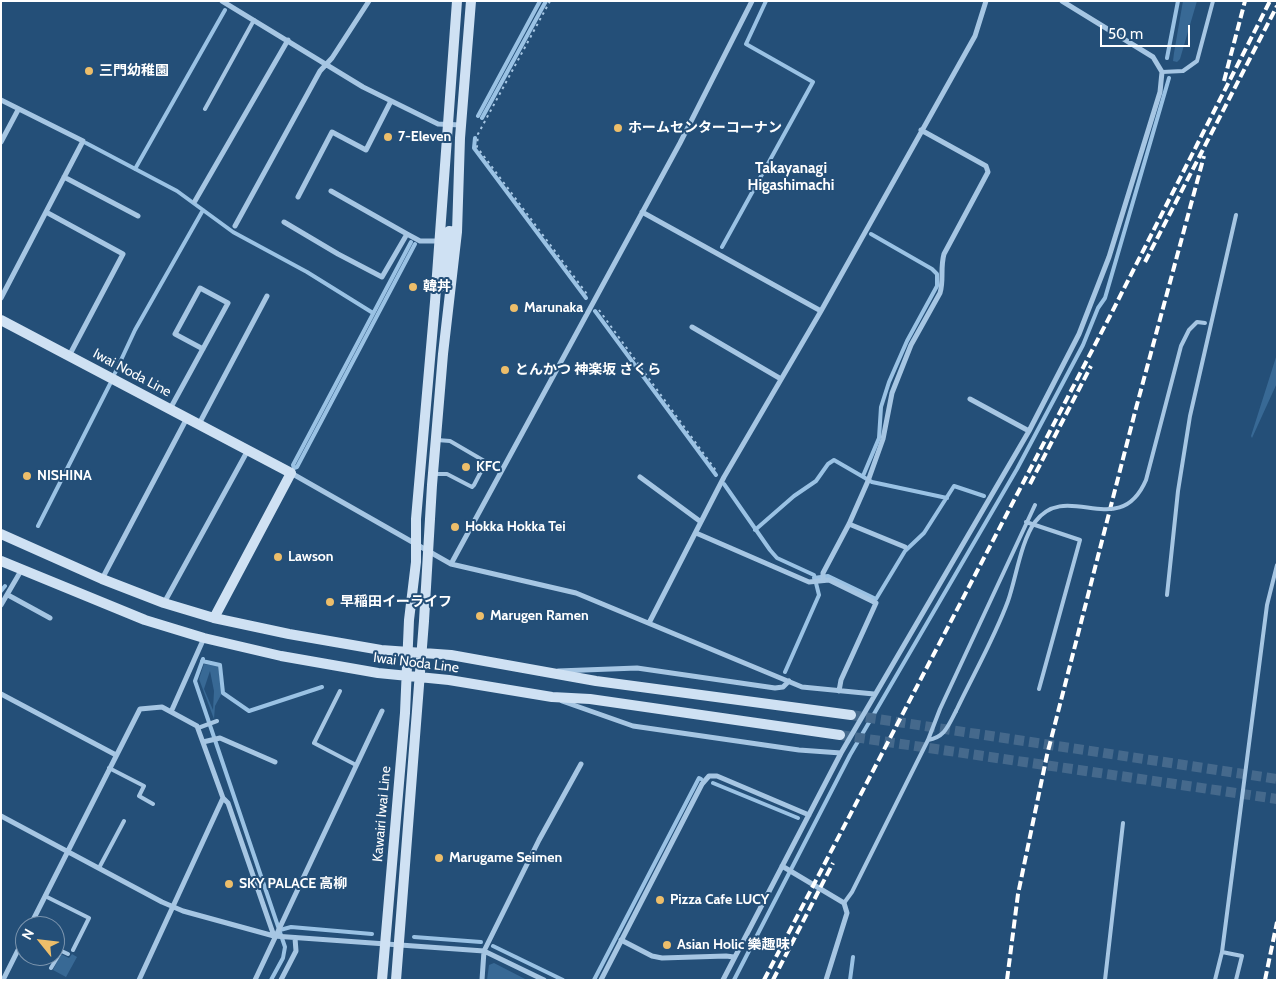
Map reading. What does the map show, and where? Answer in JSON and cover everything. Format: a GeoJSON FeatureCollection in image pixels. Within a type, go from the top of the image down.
{"type":"FeatureCollection","features":[{"type":"Feature","properties":{"kind":"main road"},"geometry":{"type":"LineString","coordinates":[[435,302],[457,1]]}},
{"type":"Feature","properties":{"kind":"main road","name":"Kawairi Iwai Line"},"geometry":{"type":"LineString","coordinates":[[396,980],[422,653],[433,474],[443,354],[457,232],[461,125],[471,1]]}},
{"type":"Feature","properties":{"kind":"main road"},"geometry":{"type":"LineString","coordinates":[[454,34],[468,35]]}},
{"type":"Feature","properties":{"kind":"main road"},"geometry":{"type":"LineString","coordinates":[[435,302],[445,272],[449,231],[457,232]]}},
{"type":"Feature","properties":{"kind":"main road","name":"Kawairi Iwai Line"},"geometry":{"type":"LineString","coordinates":[[382,980],[429,353],[435,302]]}},
{"type":"Feature","properties":{"kind":"main road","name":"Iwai Noda Line"},"geometry":{"type":"LineString","coordinates":[[1,320],[291,473]]}},
{"type":"Feature","properties":{"kind":"main road"},"geometry":{"type":"LineString","coordinates":[[429,353],[443,354]]}},
{"type":"Feature","properties":{"kind":"main road"},"geometry":{"type":"LineString","coordinates":[[214,618],[291,473]]}},
{"type":"Feature","properties":{"kind":"main road","name":"Iwai Noda Line"},"geometry":{"type":"LineString","coordinates":[[1,534],[102,579],[164,603],[214,618],[330,642],[407,652],[451,655],[550,671],[596,681],[851,715]]}},
{"type":"Feature","properties":{"kind":"main road","name":"Iwai Noda Line"},"geometry":{"type":"LineString","coordinates":[[1,561],[145,620],[204,638],[324,664],[552,697],[590,699],[840,735]]}},
{"type":"Feature","properties":{"kind":"street"},"geometry":{"type":"LineString","coordinates":[[235,226],[325,64],[369,1]]}},
{"type":"Feature","properties":{"kind":"street"},"geometry":{"type":"LineString","coordinates":[[451,564],[594,302],[752,1]]}},
{"type":"Feature","properties":{"kind":"street"},"geometry":{"type":"LineString","coordinates":[[649,623],[724,477],[822,311],[975,36],[986,1]]}},
{"type":"Feature","properties":{"kind":"street"},"geometry":{"type":"LineString","coordinates":[[722,980],[787,869],[809,815],[874,694],[1030,431],[1079,334],[1109,257],[1160,92],[1162,72],[1153,57],[1062,1]]}},
{"type":"Feature","properties":{"kind":"street"},"geometry":{"type":"LineString","coordinates":[[224,2],[325,64],[391,101],[438,124],[461,125]]}},
{"type":"Feature","properties":{"kind":"street"},"geometry":{"type":"LineString","coordinates":[[195,201],[288,40]]}},
{"type":"Feature","properties":{"kind":"street"},"geometry":{"type":"LineString","coordinates":[[1,100],[83,141],[1,298]]}},
{"type":"Feature","properties":{"kind":"street"},"geometry":{"type":"LineString","coordinates":[[298,197],[332,132],[366,150],[391,101]]}},
{"type":"Feature","properties":{"kind":"street"},"geometry":{"type":"LineString","coordinates":[[1,142],[18,110]]}},
{"type":"Feature","properties":{"kind":"street"},"geometry":{"type":"LineString","coordinates":[[820,579],[849,524],[868,480],[883,439],[892,393],[912,345],[943,285],[942,263],[944,254],[988,172],[986,166],[921,130]]}},
{"type":"Feature","properties":{"kind":"street"},"geometry":{"type":"LineString","coordinates":[[64,176],[138,216]]}},
{"type":"Feature","properties":{"kind":"street"},"geometry":{"type":"LineString","coordinates":[[331,191],[420,241],[439,242]]}},
{"type":"Feature","properties":{"kind":"street"},"geometry":{"type":"LineString","coordinates":[[46,212],[123,254],[69,356]]}},
{"type":"Feature","properties":{"kind":"street"},"geometry":{"type":"LineString","coordinates":[[642,212],[822,311]]}},
{"type":"Feature","properties":{"kind":"street"},"geometry":{"type":"LineString","coordinates":[[284,222],[382,277],[407,234]]}},
{"type":"Feature","properties":{"kind":"street"},"geometry":{"type":"LineString","coordinates":[[170,409],[228,304],[200,288],[175,334],[203,349]]}},
{"type":"Feature","properties":{"kind":"street"},"geometry":{"type":"LineString","coordinates":[[199,424],[268,296]]}},
{"type":"Feature","properties":{"kind":"street"},"geometry":{"type":"LineString","coordinates":[[692,327],[781,379]]}},
{"type":"Feature","properties":{"kind":"street"},"geometry":{"type":"LineString","coordinates":[[970,400],[1030,431]]}},
{"type":"Feature","properties":{"kind":"street"},"geometry":{"type":"LineString","coordinates":[[102,579],[187,418]]}},
{"type":"Feature","properties":{"kind":"street"},"geometry":{"type":"LineString","coordinates":[[164,603],[248,450]]}},
{"type":"Feature","properties":{"kind":"street"},"geometry":{"type":"LineString","coordinates":[[291,473],[451,564],[567,590],[802,687],[874,694]]}},
{"type":"Feature","properties":{"kind":"street"},"geometry":{"type":"LineString","coordinates":[[640,477],[701,522]]}},
{"type":"Feature","properties":{"kind":"street"},"geometry":{"type":"LineString","coordinates":[[849,524],[905,547]]}},
{"type":"Feature","properties":{"kind":"street"},"geometry":{"type":"LineString","coordinates":[[696,533],[809,582],[820,579],[829,580],[876,603],[841,680],[839,691]]}},
{"type":"Feature","properties":{"kind":"street"},"geometry":{"type":"LineString","coordinates":[[1,605],[22,570]]}},
{"type":"Feature","properties":{"kind":"street"},"geometry":{"type":"LineString","coordinates":[[8,595],[50,618]]}},
{"type":"Feature","properties":{"kind":"street"},"geometry":{"type":"LineString","coordinates":[[171,712],[204,638]]}},
{"type":"Feature","properties":{"kind":"street"},"geometry":{"type":"LineString","coordinates":[[550,671],[637,668],[775,688],[783,687],[789,681]]}},
{"type":"Feature","properties":{"kind":"street"},"geometry":{"type":"LineString","coordinates":[[1,694],[116,755]]}},
{"type":"Feature","properties":{"kind":"street"},"geometry":{"type":"LineString","coordinates":[[552,697],[634,726],[799,750],[841,753]]}},
{"type":"Feature","properties":{"kind":"street"},"geometry":{"type":"LineString","coordinates":[[35,916],[140,709],[162,707],[198,728],[276,934]]}},
{"type":"Feature","properties":{"kind":"street"},"geometry":{"type":"LineString","coordinates":[[255,980],[382,711]]}},
{"type":"Feature","properties":{"kind":"street"},"geometry":{"type":"LineString","coordinates":[[203,742],[220,738],[275,762]]}},
{"type":"Feature","properties":{"kind":"street"},"geometry":{"type":"LineString","coordinates":[[482,980],[484,950],[539,840],[581,764]]}},
{"type":"Feature","properties":{"kind":"street"},"geometry":{"type":"LineString","coordinates":[[601,980],[702,784],[708,776],[717,776],[809,815]]}},
{"type":"Feature","properties":{"kind":"street"},"geometry":{"type":"LineString","coordinates":[[139,980],[223,798]]}},
{"type":"Feature","properties":{"kind":"street"},"geometry":{"type":"LineString","coordinates":[[1,816],[173,907],[293,937],[484,950],[544,980]]}},
{"type":"Feature","properties":{"kind":"street"},"geometry":{"type":"LineString","coordinates":[[787,869],[844,903],[847,913],[826,980]]}},
{"type":"Feature","properties":{"kind":"street"},"geometry":{"type":"LineString","coordinates":[[280,980],[296,951],[293,937]]}},
{"type":"Feature","properties":{"kind":"street"},"geometry":{"type":"LineString","coordinates":[[621,940],[652,956],[662,958],[726,956],[734,958]]}},
{"type":"Feature","properties":{"kind":"street"},"geometry":{"type":"LineString","coordinates":[[3,980],[15,956]]}},
{"type":"Feature","properties":{"kind":"lane"},"geometry":{"type":"LineString","coordinates":[[1162,72],[1183,71],[1196,61],[1213,1]]}},
{"type":"Feature","properties":{"kind":"lane"},"geometry":{"type":"LineString","coordinates":[[204,108],[254,20]]}},
{"type":"Feature","properties":{"kind":"lane"},"geometry":{"type":"LineString","coordinates":[[1167,595],[1178,491],[1190,416],[1236,215]]}},
{"type":"Feature","properties":{"kind":"lane"},"geometry":{"type":"LineString","coordinates":[[928,740],[938,738],[945,733],[956,712],[1007,602],[1028,537],[1036,521],[1061,505],[1074,504],[1109,510],[1127,504],[1141,492],[1146,480],[1181,346],[1197,322],[1211,324]]}},
{"type":"Feature","properties":{"kind":"lane"},"geometry":{"type":"LineString","coordinates":[[433,474],[447,474],[472,487],[486,462],[450,441],[437,440]]}},
{"type":"Feature","properties":{"kind":"lane"},"geometry":{"type":"LineString","coordinates":[[844,903],[852,892],[928,740],[940,709],[1035,505]]}},
{"type":"Feature","properties":{"kind":"lane"},"geometry":{"type":"LineString","coordinates":[[1026,522],[1080,540],[1039,689]]}},
{"type":"Feature","properties":{"kind":"lane"},"geometry":{"type":"LineString","coordinates":[[1215,980],[1222,952],[1267,605],[1277,565]]}},
{"type":"Feature","properties":{"kind":"lane"},"geometry":{"type":"LineString","coordinates":[[340,691],[314,743],[356,765]]}},
{"type":"Feature","properties":{"kind":"lane"},"geometry":{"type":"LineString","coordinates":[[198,728],[215,722]]}},
{"type":"Feature","properties":{"kind":"lane"},"geometry":{"type":"LineString","coordinates":[[109,768],[144,786],[139,796],[154,804]]}},
{"type":"Feature","properties":{"kind":"lane"},"geometry":{"type":"LineString","coordinates":[[98,868],[124,821]]}},
{"type":"Feature","properties":{"kind":"lane"},"geometry":{"type":"LineString","coordinates":[[1105,980],[1123,823]]}},
{"type":"Feature","properties":{"kind":"lane"},"geometry":{"type":"LineString","coordinates":[[45,896],[90,918],[73,950]]}},
{"type":"Feature","properties":{"kind":"lane"},"geometry":{"type":"LineString","coordinates":[[1222,952],[1242,956],[1236,980]]}},
{"type":"Feature","properties":{"kind":"path"},"geometry":{"type":"LineString","coordinates":[[550,1],[478,134],[477,147],[594,302],[718,474],[724,477]]}},
{"type":"Feature","properties":{"kind":"shaded area"},"geometry":{"type":"Polygon","coordinates":[[[1183,1],[1197,1],[1180,59],[1177,62],[1173,61],[1183,1]]]}},
{"type":"Feature","properties":{"kind":"shaded area"},"geometry":{"type":"Polygon","coordinates":[[[1277,354],[1277,383],[1252,438],[1251,436],[1277,354]]]}},
{"type":"Feature","properties":{"kind":"shaded area"},"geometry":{"type":"Polygon","coordinates":[[[204,664],[218,666],[222,693],[215,706],[214,719],[199,679],[204,664]],[[210,671],[204,689],[213,710],[214,691],[210,671]]]}},
{"type":"Feature","properties":{"kind":"shaded area"},"geometry":{"type":"Polygon","coordinates":[[[72,954],[77,957],[66,977],[53,970],[55,966],[65,966],[65,956],[69,958],[72,954]]]}},
{"type":"Feature","properties":{"kind":"shaded area"},"geometry":{"type":"Polygon","coordinates":[[[494,963],[527,980],[487,980],[489,965],[494,963]]]}},
{"type":"Feature","properties":{"kind":"waterway"},"geometry":{"type":"LineString","coordinates":[[478,116],[540,1]]}},
{"type":"Feature","properties":{"kind":"waterway"},"geometry":{"type":"LineString","coordinates":[[482,118],[546,1]]}},
{"type":"Feature","properties":{"kind":"waterway"},"geometry":{"type":"LineString","coordinates":[[722,247],[813,82],[746,44],[766,1]]}},
{"type":"Feature","properties":{"kind":"waterway"},"geometry":{"type":"LineString","coordinates":[[1167,58],[1178,1]]}},
{"type":"Feature","properties":{"kind":"waterway"},"geometry":{"type":"LineString","coordinates":[[135,169],[225,10]]}},
{"type":"Feature","properties":{"kind":"waterway"},"geometry":{"type":"LineString","coordinates":[[734,980],[850,755],[1017,469],[1083,345],[1098,308],[1105,298],[1169,78]]}},
{"type":"Feature","properties":{"kind":"waterway"},"geometry":{"type":"LineString","coordinates":[[475,138],[474,148],[586,298]]}},
{"type":"Feature","properties":{"kind":"waterway"},"geometry":{"type":"LineString","coordinates":[[86,143],[177,191],[233,232],[307,272],[373,313]]}},
{"type":"Feature","properties":{"kind":"waterway"},"geometry":{"type":"LineString","coordinates":[[115,373],[135,330],[203,210]]}},
{"type":"Feature","properties":{"kind":"waterway"},"geometry":{"type":"LineString","coordinates":[[863,476],[879,438],[881,407],[889,382],[907,341],[937,286],[937,274],[932,269],[871,234]]}},
{"type":"Feature","properties":{"kind":"waterway"},"geometry":{"type":"LineString","coordinates":[[294,468],[293,465],[411,242]]}},
{"type":"Feature","properties":{"kind":"waterway"},"geometry":{"type":"LineString","coordinates":[[294,468],[297,467],[415,244]]}},
{"type":"Feature","properties":{"kind":"waterway"},"geometry":{"type":"LineString","coordinates":[[595,311],[716,475]]}},
{"type":"Feature","properties":{"kind":"waterway"},"geometry":{"type":"LineString","coordinates":[[38,526],[110,384]]}},
{"type":"Feature","properties":{"kind":"waterway"},"geometry":{"type":"LineString","coordinates":[[755,530],[794,496],[816,481],[828,464],[834,460],[872,482],[947,498]]}},
{"type":"Feature","properties":{"kind":"waterway"},"geometry":{"type":"LineString","coordinates":[[724,484],[777,558],[814,575],[819,595],[785,672]]}},
{"type":"Feature","properties":{"kind":"waterway"},"geometry":{"type":"LineString","coordinates":[[814,578],[828,576],[876,599],[905,551],[924,533],[954,486],[984,496]]}},
{"type":"Feature","properties":{"kind":"waterway"},"geometry":{"type":"LineString","coordinates":[[1,591],[5,586]]}},
{"type":"Feature","properties":{"kind":"waterway"},"geometry":{"type":"LineString","coordinates":[[203,659],[195,681],[285,947],[283,958],[271,980]]}},
{"type":"Feature","properties":{"kind":"waterway"},"geometry":{"type":"LineString","coordinates":[[202,661],[220,665],[223,693],[249,711],[322,687]]}},
{"type":"Feature","properties":{"kind":"waterway"},"geometry":{"type":"LineString","coordinates":[[594,980],[699,778],[701,779]]}},
{"type":"Feature","properties":{"kind":"waterway"},"geometry":{"type":"LineString","coordinates":[[713,783],[798,818]]}},
{"type":"Feature","properties":{"kind":"waterway"},"geometry":{"type":"LineString","coordinates":[[280,930],[291,927],[372,934]]}},
{"type":"Feature","properties":{"kind":"waterway"},"geometry":{"type":"LineString","coordinates":[[414,937],[481,942]]}},
{"type":"Feature","properties":{"kind":"waterway"},"geometry":{"type":"LineString","coordinates":[[493,946],[563,980]]}},
{"type":"Feature","properties":{"kind":"waterway"},"geometry":{"type":"LineString","coordinates":[[850,980],[853,957]]}},
{"type":"Feature","properties":{"kind":"tunnel"},"geometry":{"type":"LineString","coordinates":[[851,715],[1277,779]]}},
{"type":"Feature","properties":{"kind":"tunnel"},"geometry":{"type":"LineString","coordinates":[[840,735],[1277,799]]}},
{"type":"Feature","properties":{"kind":"railway"},"geometry":{"type":"LineString","coordinates":[[1224,81],[1245,1]]}},
{"type":"Feature","properties":{"kind":"railway"},"geometry":{"type":"LineString","coordinates":[[764,980],[1110,316],[1270,1]]}},
{"type":"Feature","properties":{"kind":"railway"},"geometry":{"type":"LineString","coordinates":[[1145,262],[1277,6]]}},
{"type":"Feature","properties":{"kind":"railway"},"geometry":{"type":"LineString","coordinates":[[1007,980],[1018,894],[1047,755],[1135,412],[1204,156]]}},
{"type":"Feature","properties":{"kind":"railway"},"geometry":{"type":"LineString","coordinates":[[1030,484],[1091,366]]}},
{"type":"Feature","properties":{"kind":"railway"},"geometry":{"type":"LineString","coordinates":[[773,980],[833,863]]}},
{"type":"Feature","properties":{"kind":"railway"},"geometry":{"type":"LineString","coordinates":[[1265,980],[1277,922]]}},
{"type":"Feature","properties":{"kind":"place","name":"三門幼稚園"},"geometry":{"type":"Point","coordinates":[89,71]}},
{"type":"Feature","properties":{"kind":"place","name":"ホームセンターコーナン"},"geometry":{"type":"Point","coordinates":[618,128]}},
{"type":"Feature","properties":{"kind":"place","name":"7-Eleven"},"geometry":{"type":"Point","coordinates":[388,137]}},
{"type":"Feature","properties":{"kind":"place","name":"韓丼"},"geometry":{"type":"Point","coordinates":[413,287]}},
{"type":"Feature","properties":{"kind":"place","name":"Marunaka"},"geometry":{"type":"Point","coordinates":[514,308]}},
{"type":"Feature","properties":{"kind":"place","name":"とんかつ 神楽坂 さくら"},"geometry":{"type":"Point","coordinates":[505,370]}},
{"type":"Feature","properties":{"kind":"place","name":"KFC"},"geometry":{"type":"Point","coordinates":[466,467]}},
{"type":"Feature","properties":{"kind":"place","name":"NISHINA"},"geometry":{"type":"Point","coordinates":[27,476]}},
{"type":"Feature","properties":{"kind":"place","name":"Hokka Hokka Tei"},"geometry":{"type":"Point","coordinates":[455,527]}},
{"type":"Feature","properties":{"kind":"place","name":"Lawson"},"geometry":{"type":"Point","coordinates":[278,557]}},
{"type":"Feature","properties":{"kind":"place","name":"早稲田イーライフ"},"geometry":{"type":"Point","coordinates":[330,602]}},
{"type":"Feature","properties":{"kind":"place","name":"Marugen Ramen"},"geometry":{"type":"Point","coordinates":[480,616]}},
{"type":"Feature","properties":{"kind":"place","name":"Marugame Seimen"},"geometry":{"type":"Point","coordinates":[439,858]}},
{"type":"Feature","properties":{"kind":"place","name":"SKY PALACE 高柳"},"geometry":{"type":"Point","coordinates":[229,884]}},
{"type":"Feature","properties":{"kind":"place","name":"Pizza Cafe LUCY"},"geometry":{"type":"Point","coordinates":[660,900]}},
{"type":"Feature","properties":{"kind":"place","name":"Asian Holic 樂趣味"},"geometry":{"type":"Point","coordinates":[667,945]}},
{"type":"Feature","properties":{"kind":"district","name":"Takayanagi Higashimachi"},"geometry":{"type":"Point","coordinates":[791,178]}}]}
